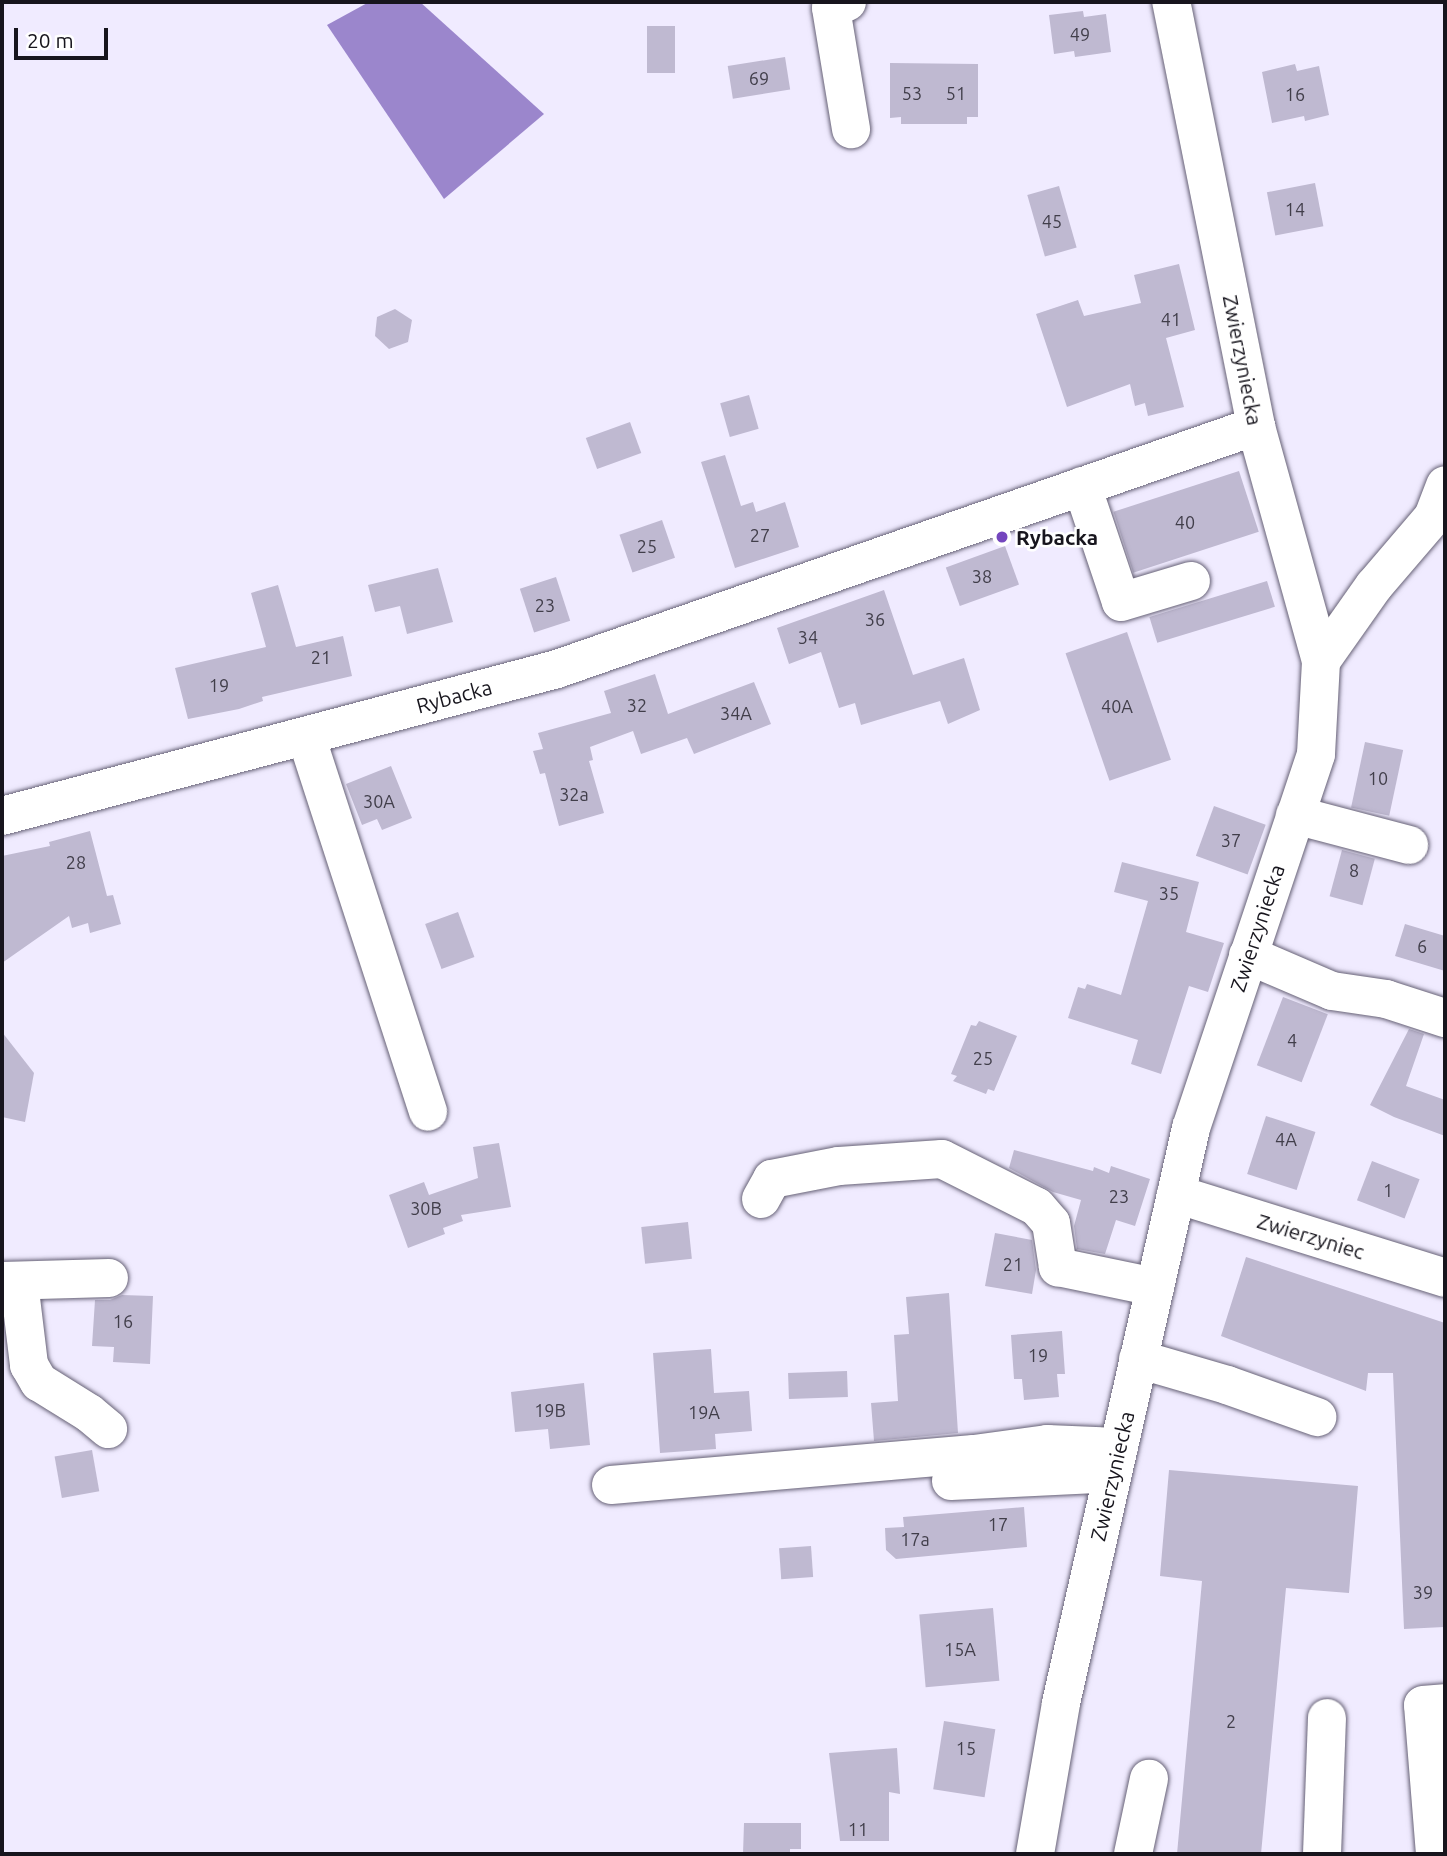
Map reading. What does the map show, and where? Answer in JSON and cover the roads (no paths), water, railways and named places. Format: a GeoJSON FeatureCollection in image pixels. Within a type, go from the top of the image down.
{"type":"FeatureCollection","features":[{"type":"Feature","properties":{"kind":"street","name":"Zwierzyniecka"},"geometry":{"type":"LineString","coordinates":[[1035,1854],[1061,1703],[1191,1128],[1316,754],[1321,661],[1298,587],[1256,426],[1171,2]]}},
{"type":"Feature","properties":{"kind":"street"},"geometry":{"type":"LineString","coordinates":[[829,4],[851,129]]}},
{"type":"Feature","properties":{"kind":"street","name":"Rybacka"},"geometry":{"type":"LineString","coordinates":[[2,816],[557,669],[1256,426]]}},
{"type":"Feature","properties":{"kind":"street"},"geometry":{"type":"LineString","coordinates":[[1082,486],[1121,603],[1192,582]]}},
{"type":"Feature","properties":{"kind":"street"},"geometry":{"type":"LineString","coordinates":[[1321,661],[1369,592],[1441,505]]}},
{"type":"Feature","properties":{"kind":"street"},"geometry":{"type":"LineString","coordinates":[[1298,587],[1318,595],[1334,597],[1369,592]]}},
{"type":"Feature","properties":{"kind":"street"},"geometry":{"type":"LineString","coordinates":[[306,736],[428,1112]]}},
{"type":"Feature","properties":{"kind":"street"},"geometry":{"type":"LineString","coordinates":[[1295,815],[1409,845]]}},
{"type":"Feature","properties":{"kind":"street"},"geometry":{"type":"LineString","coordinates":[[1248,955],[1332,991],[1386,999],[1445,1018]]}},
{"type":"Feature","properties":{"kind":"street"},"geometry":{"type":"LineString","coordinates":[[761,1199],[772,1179],[839,1166],[942,1159],[1037,1207],[1051,1223],[1058,1267],[1155,1287]]}},
{"type":"Feature","properties":{"kind":"street","name":"Zwierzyniec"},"geometry":{"type":"LineString","coordinates":[[1176,1194],[1445,1278]]}},
{"type":"Feature","properties":{"kind":"street"},"geometry":{"type":"LineString","coordinates":[[108,1429],[89,1413],[39,1382],[29,1365],[10,1281],[109,1278]]}},
{"type":"Feature","properties":{"kind":"street"},"geometry":{"type":"LineString","coordinates":[[1138,1359],[1227,1385],[1317,1418]]}},
{"type":"Feature","properties":{"kind":"street"},"geometry":{"type":"LineString","coordinates":[[611,1485],[974,1454],[1047,1444],[1116,1460]]}},
{"type":"Feature","properties":{"kind":"street"},"geometry":{"type":"LineString","coordinates":[[862,1486],[1116,1460]]}},
{"type":"Feature","properties":{"kind":"street"},"geometry":{"type":"LineString","coordinates":[[1434,1854],[1423,1705],[1445,1703]]}},
{"type":"Feature","properties":{"kind":"street"},"geometry":{"type":"LineString","coordinates":[[1322,1854],[1327,1718]]}},
{"type":"Feature","properties":{"kind":"street"},"geometry":{"type":"LineString","coordinates":[[1133,1854],[1149,1779]]}},
{"type":"Feature","properties":{"kind":"place","name":"Rybacka"},"geometry":{"type":"Point","coordinates":[1002,537]}}]}
